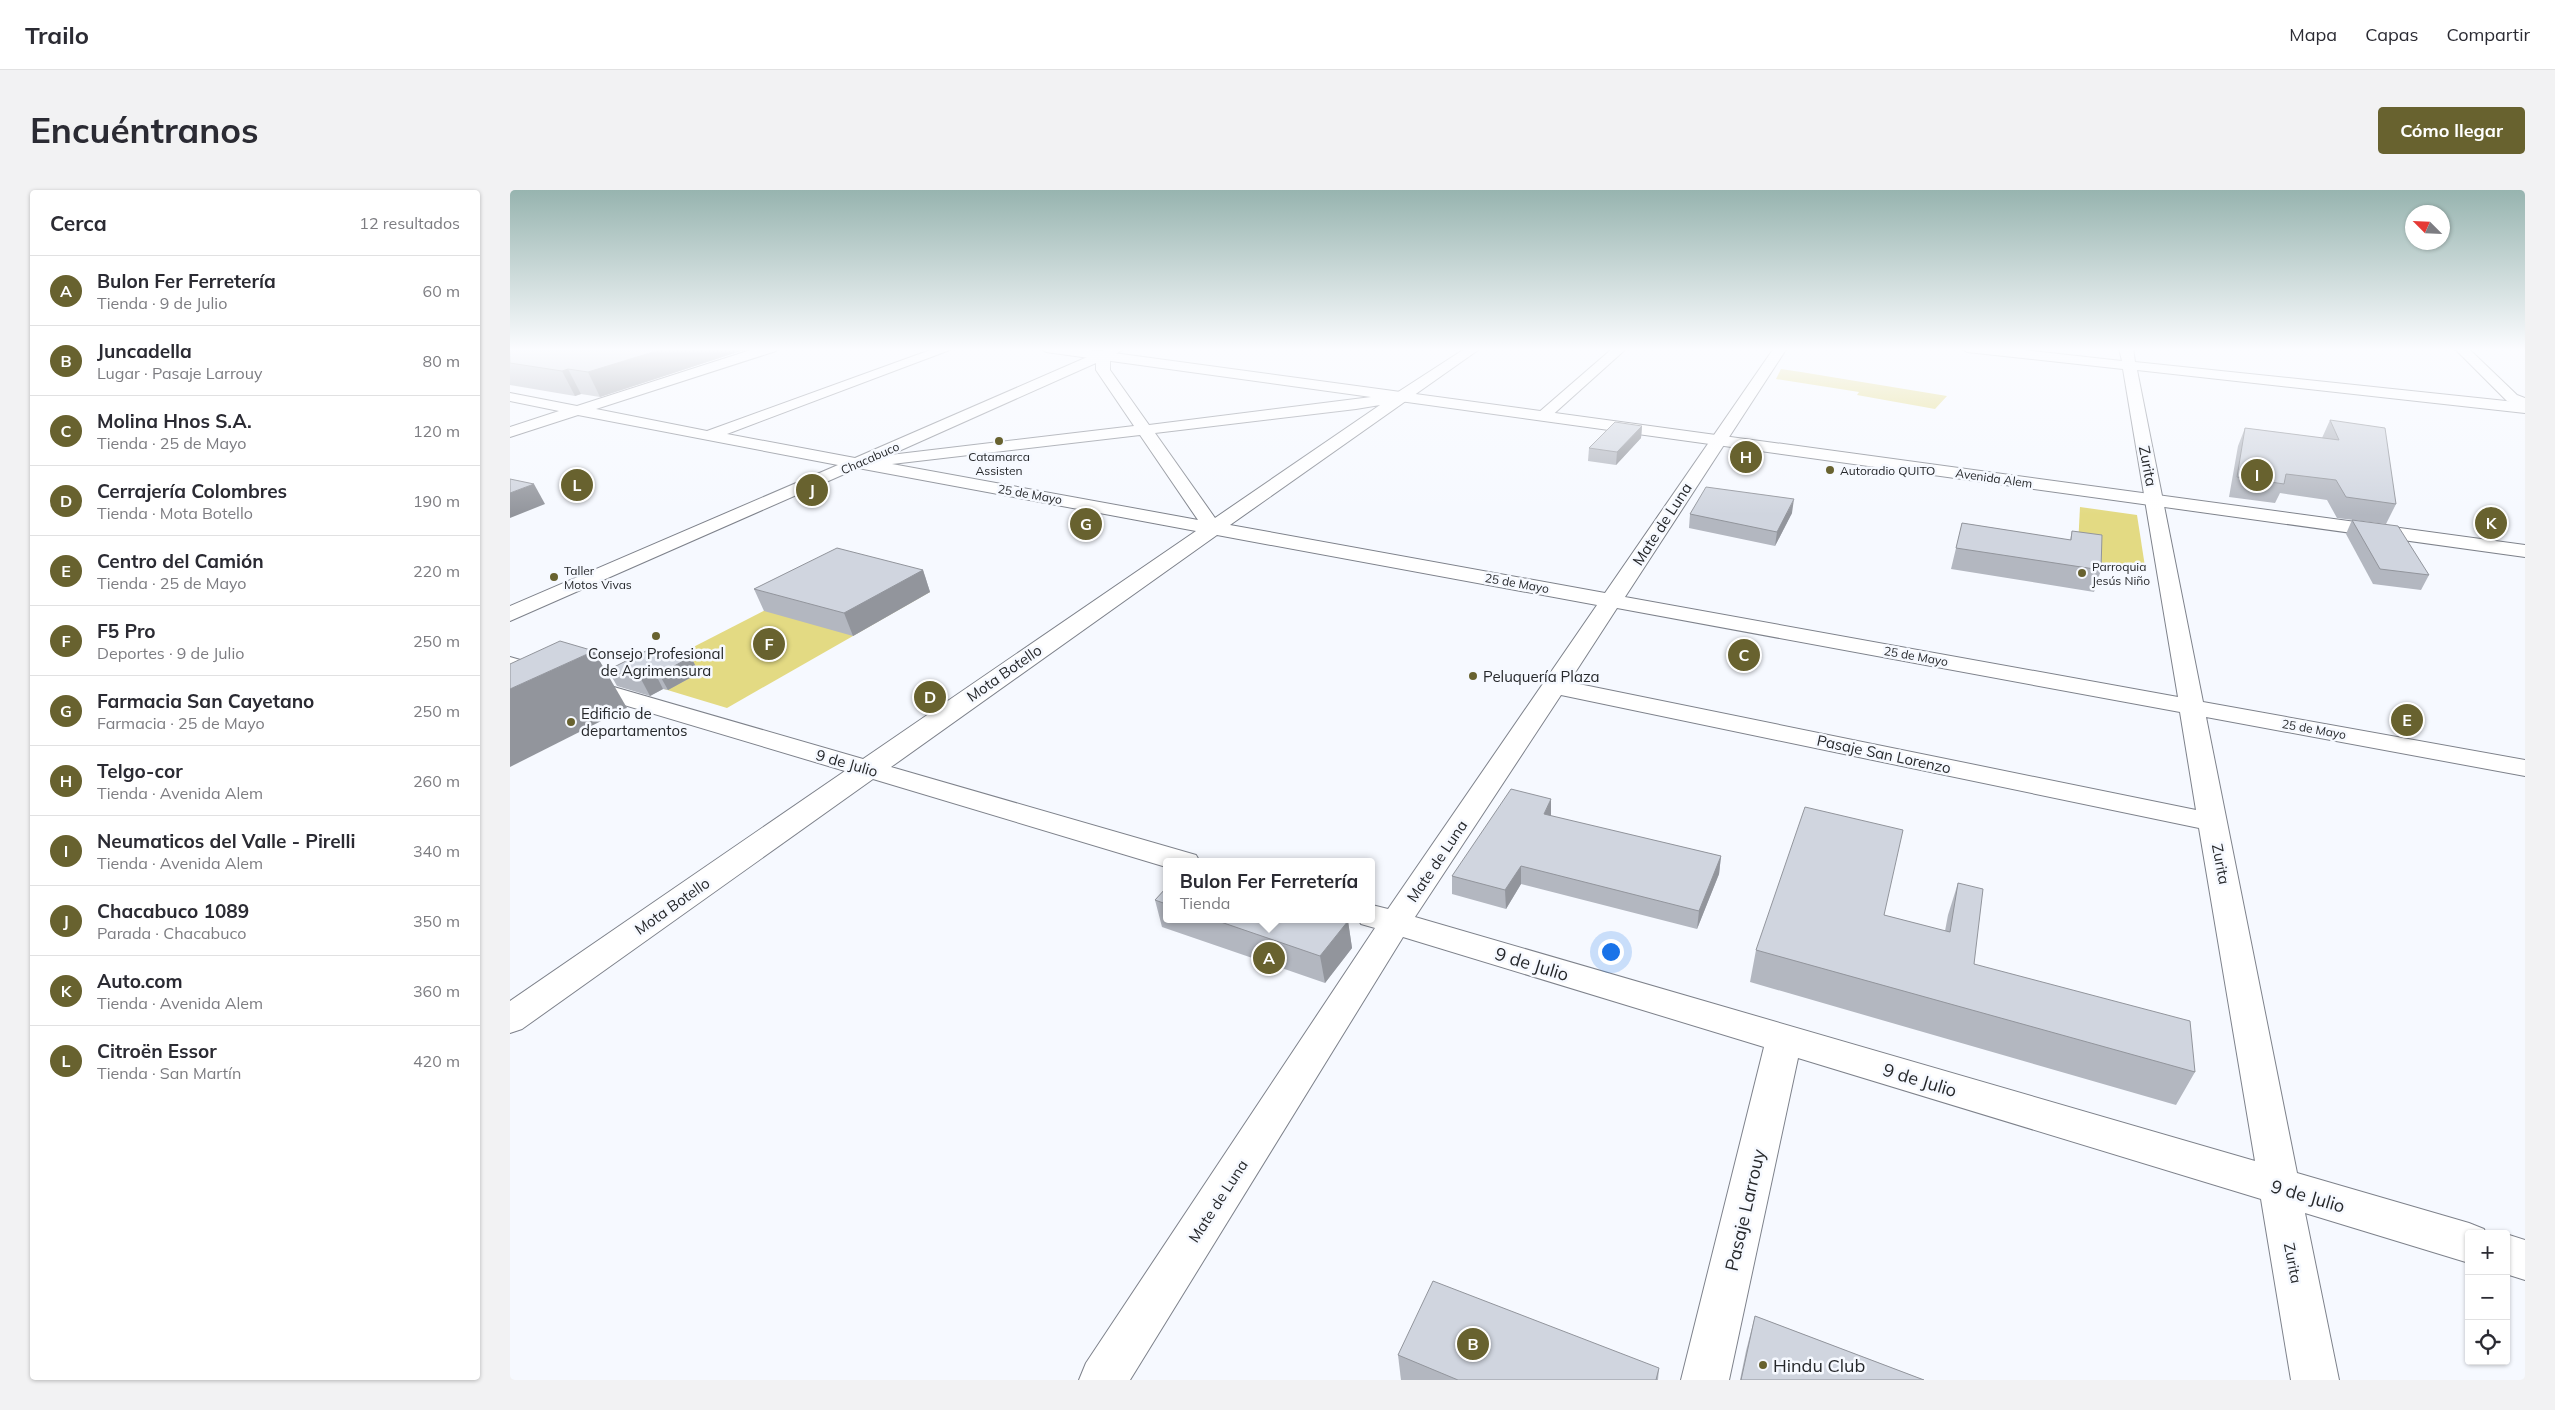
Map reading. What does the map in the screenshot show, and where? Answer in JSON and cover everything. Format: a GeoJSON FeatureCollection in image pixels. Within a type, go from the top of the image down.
{"type":"FeatureCollection","features":[{"type":"Feature","properties":{"kind":"street","name":"25 de Mayo"},"geometry":{"type":"LineString","coordinates":[[542,404],[709,436],[2525,768]]}},
{"type":"Feature","properties":{"kind":"street"},"geometry":{"type":"LineString","coordinates":[[510,432],[601,404]]}},
{"type":"Feature","properties":{"kind":"street"},"geometry":{"type":"LineString","coordinates":[[709,436],[798,404]]}},
{"type":"Feature","properties":{"kind":"street","name":"Chacabuco"},"geometry":{"type":"LineString","coordinates":[[510,614],[995,404]]}},
{"type":"Feature","properties":{"kind":"street"},"geometry":{"type":"LineString","coordinates":[[1126,404],[1213,528]]}},
{"type":"Feature","properties":{"kind":"street"},"geometry":{"type":"LineString","coordinates":[[859,463],[1359,404]]}},
{"type":"Feature","properties":{"kind":"street","name":"Mota Botello"},"geometry":{"type":"LineString","coordinates":[[510,1019],[1392,404]]}},
{"type":"Feature","properties":{"kind":"street","name":"Avenida Alem"},"geometry":{"type":"LineString","coordinates":[[1450,404],[2525,551]]}},
{"type":"Feature","properties":{"kind":"street"},"geometry":{"type":"LineString","coordinates":[[1543,416],[1557,404]]}},
{"type":"Feature","properties":{"kind":"street","name":"Mate de Luna"},"geometry":{"type":"LineString","coordinates":[[1103,1380],[1383,920],[1555,686],[1742,404]]}},
{"type":"Feature","properties":{"kind":"street","name":"Zurita"},"geometry":{"type":"LineString","coordinates":[[2137,404],[2267,1114],[2278,1188],[2315,1380]]}},
{"type":"Feature","properties":{"kind":"street"},"geometry":{"type":"LineString","coordinates":[[2501,404],[2525,406]]}},
{"type":"Feature","properties":{"kind":"street","name":"9 de Julio"},"geometry":{"type":"LineString","coordinates":[[510,664],[1171,858]]}},
{"type":"Feature","properties":{"kind":"street","name":"Pasaje San Lorenzo"},"geometry":{"type":"LineString","coordinates":[[1555,686],[2213,822]]}},
{"type":"Feature","properties":{"kind":"street","name":"9 de Julio"},"geometry":{"type":"LineString","coordinates":[[1383,920],[2278,1188],[2465,1242]]}},
{"type":"Feature","properties":{"kind":"street","name":"Pasaje Larrouy"},"geometry":{"type":"LineString","coordinates":[[1706,1380],[1784,1039]]}},
{"type":"Feature","properties":{"kind":"street"},"geometry":{"type":"LineString","coordinates":[[2510,1255],[2525,1260]]}},
{"type":"Feature","properties":{"kind":"shaded area"},"geometry":{"type":"Polygon","coordinates":[[[1905,404],[1940,404],[1935,409],[1905,404]]]}},
{"type":"Feature","properties":{"kind":"shaded area"},"geometry":{"type":"Polygon","coordinates":[[[2080,507],[2137,515],[2146,573],[2100,565],[2078,546],[2080,507]]]}},
{"type":"Feature","properties":{"kind":"shaded area"},"geometry":{"type":"Polygon","coordinates":[[[845,569],[930,592],[727,708],[631,679],[845,569]]]}},
{"type":"Feature","properties":{"kind":"building"},"geometry":{"type":"Polygon","coordinates":[[[2330,420],[2385,428],[2396,504],[2346,497],[2336,480],[2286,474],[2284,484],[2237,477],[2245,428],[2339,440],[2330,420]]]}},
{"type":"Feature","properties":{"kind":"building"},"geometry":{"type":"Polygon","coordinates":[[[1615,422],[1642,426],[1617,452],[1589,448],[1615,422]]]}},
{"type":"Feature","properties":{"kind":"building"},"geometry":{"type":"Polygon","coordinates":[[[510,479],[534,484],[510,493],[510,479]]]}},
{"type":"Feature","properties":{"kind":"building"},"geometry":{"type":"Polygon","coordinates":[[[1706,487],[1794,499],[1777,532],[1690,514],[1706,487]]]}},
{"type":"Feature","properties":{"kind":"building"},"geometry":{"type":"Polygon","coordinates":[[[2352,520],[2398,526],[2429,575],[2380,569],[2352,520]]]}},
{"type":"Feature","properties":{"kind":"building"},"geometry":{"type":"Polygon","coordinates":[[[1962,523],[2071,540],[2072,531],[2102,535],[2101,570],[1956,548],[1962,523]]]}},
{"type":"Feature","properties":{"kind":"building"},"geometry":{"type":"Polygon","coordinates":[[[837,548],[923,570],[844,613],[754,589],[837,548]]]}},
{"type":"Feature","properties":{"kind":"building"},"geometry":{"type":"Polygon","coordinates":[[[560,641],[594,651],[510,689],[510,664],[560,641]]]}},
{"type":"Feature","properties":{"kind":"building"},"geometry":{"type":"Polygon","coordinates":[[[652,648],[691,657],[659,674],[655,673],[641,679],[608,670],[652,648]]]}},
{"type":"Feature","properties":{"kind":"building"},"geometry":{"type":"Polygon","coordinates":[[[1511,789],[1551,799],[1544,814],[1721,856],[1699,911],[1521,866],[1505,890],[1452,876],[1511,789]]]}},
{"type":"Feature","properties":{"kind":"building"},"geometry":{"type":"Polygon","coordinates":[[[1805,807],[1903,830],[1884,915],[1950,932],[1958,883],[1983,889],[1974,964],[2190,1021],[2195,1072],[1756,950],[1805,807]]]}},
{"type":"Feature","properties":{"kind":"building"},"geometry":{"type":"Polygon","coordinates":[[[1163,891],[1163,903],[1155,900],[1163,891]]]}},
{"type":"Feature","properties":{"kind":"building"},"geometry":{"type":"Polygon","coordinates":[[[1224,923],[1346,923],[1320,956],[1224,923]]]}},
{"type":"Feature","properties":{"kind":"building"},"geometry":{"type":"Polygon","coordinates":[[[1433,1281],[1659,1368],[1656,1380],[1458,1380],[1398,1355],[1433,1281]]]}},
{"type":"Feature","properties":{"kind":"building"},"geometry":{"type":"Polygon","coordinates":[[[1755,1316],[1924,1380],[1741,1380],[1755,1316]]]}},
{"type":"Feature","properties":{"kind":"place","name":"Catamarca Assisten"},"geometry":{"type":"Point","coordinates":[999,441]}},
{"type":"Feature","properties":{"kind":"place","name":"Telgo-cor"},"geometry":{"type":"Point","coordinates":[1746,457]}},
{"type":"Feature","properties":{"kind":"place","name":"Autoradio QUITO"},"geometry":{"type":"Point","coordinates":[1830,470]}},
{"type":"Feature","properties":{"kind":"place","name":"Neumaticos del Valle - Pirelli"},"geometry":{"type":"Point","coordinates":[2257,475]}},
{"type":"Feature","properties":{"kind":"place","name":"Citroën Essor"},"geometry":{"type":"Point","coordinates":[577,485]}},
{"type":"Feature","properties":{"kind":"place","name":"Chacabuco 1089"},"geometry":{"type":"Point","coordinates":[812,490]}},
{"type":"Feature","properties":{"kind":"place","name":"Auto.com"},"geometry":{"type":"Point","coordinates":[2491,523]}},
{"type":"Feature","properties":{"kind":"place","name":"Farmacia San Cayetano"},"geometry":{"type":"Point","coordinates":[1086,524]}},
{"type":"Feature","properties":{"kind":"place","name":"Parroquia Jesús Niño"},"geometry":{"type":"Point","coordinates":[2082,573]}},
{"type":"Feature","properties":{"kind":"place","name":"Taller Motos Vivas"},"geometry":{"type":"Point","coordinates":[554,577]}},
{"type":"Feature","properties":{"kind":"place","name":"Consejo Profesional de Agrimensura"},"geometry":{"type":"Point","coordinates":[656,636]}},
{"type":"Feature","properties":{"kind":"place","name":"F5 Pro"},"geometry":{"type":"Point","coordinates":[769,644]}},
{"type":"Feature","properties":{"kind":"place","name":"Molina Hnos S.A."},"geometry":{"type":"Point","coordinates":[1744,655]}},
{"type":"Feature","properties":{"kind":"place","name":"Peluquería Plaza"},"geometry":{"type":"Point","coordinates":[1473,676]}},
{"type":"Feature","properties":{"kind":"place","name":"Cerrajería Colombres"},"geometry":{"type":"Point","coordinates":[930,697]}},
{"type":"Feature","properties":{"kind":"place","name":"Centro del Camión"},"geometry":{"type":"Point","coordinates":[2407,720]}},
{"type":"Feature","properties":{"kind":"place","name":"Edificio de departamentos"},"geometry":{"type":"Point","coordinates":[571,722]}},
{"type":"Feature","properties":{"kind":"place","name":"Bulon Fer Ferretería"},"geometry":{"type":"Point","coordinates":[1269,958]}},
{"type":"Feature","properties":{"kind":"place","name":"Juncadella"},"geometry":{"type":"Point","coordinates":[1473,1344]}},
{"type":"Feature","properties":{"kind":"place","name":"Hindu Club"},"geometry":{"type":"Point","coordinates":[1763,1365]}}]}
